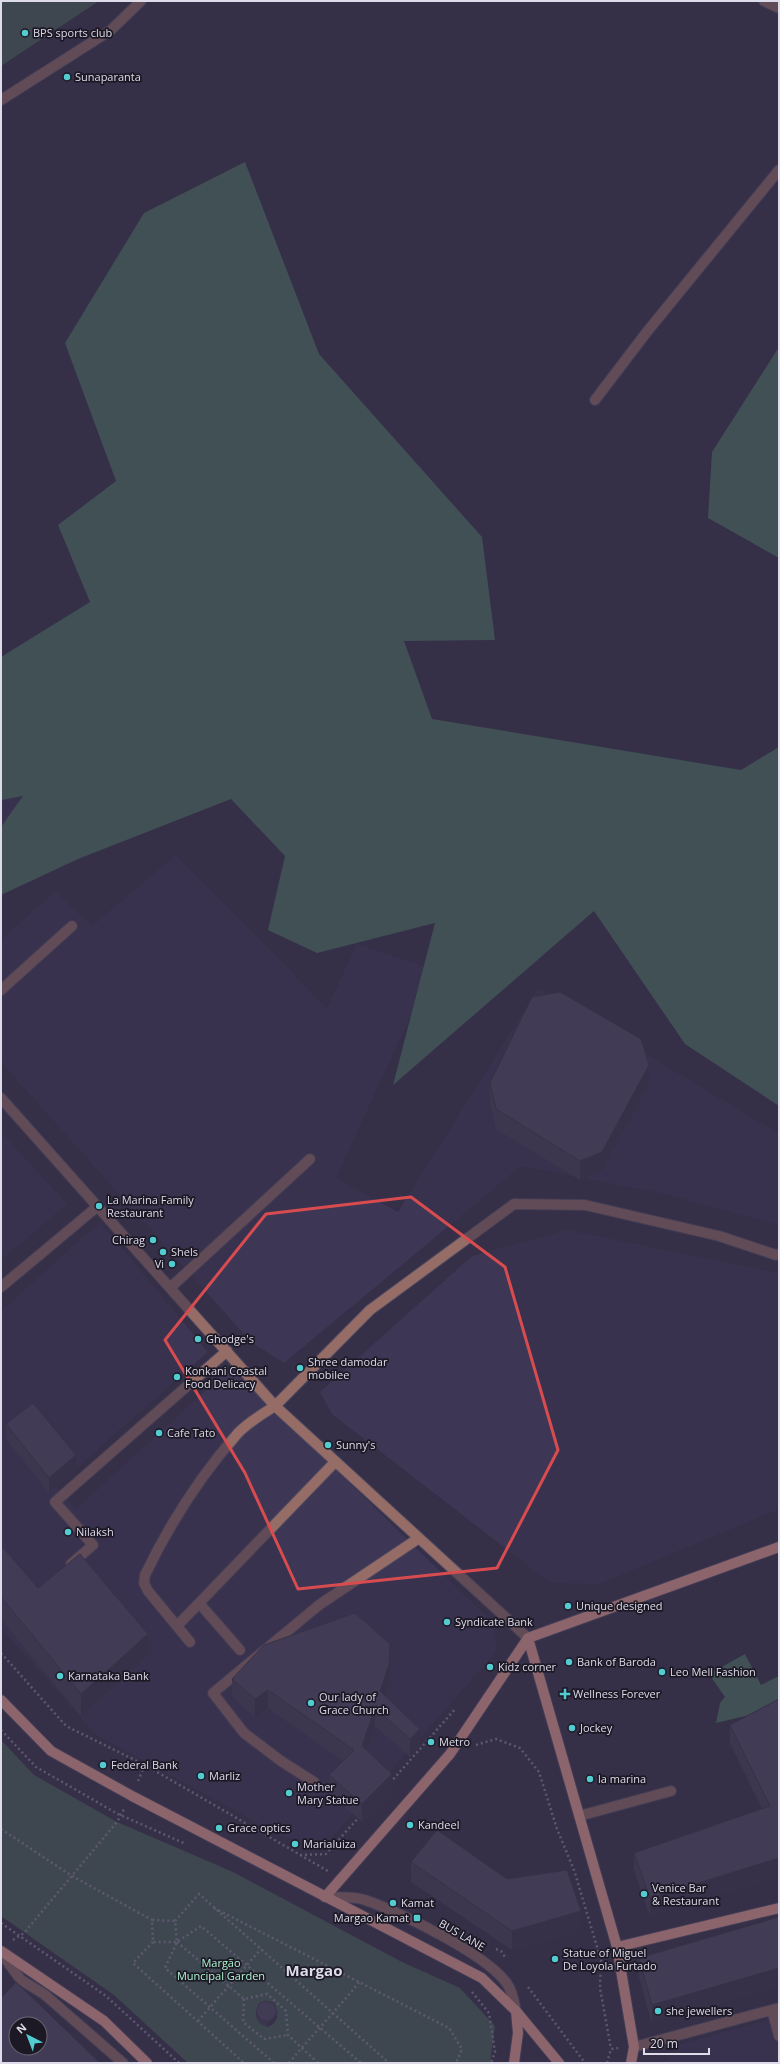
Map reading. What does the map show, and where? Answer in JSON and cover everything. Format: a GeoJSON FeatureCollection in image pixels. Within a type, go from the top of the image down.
{"type":"FeatureCollection","features":[{"type":"Feature","properties":{"kind":"main road"},"geometry":{"type":"LineString","coordinates":[[326,1897],[450,1754],[528,1638],[779,1547]]}},
{"type":"Feature","properties":{"kind":"main road"},"geometry":{"type":"LineString","coordinates":[[528,1638],[617,1947],[634,2047],[631,2063]]}},
{"type":"Feature","properties":{"kind":"main road"},"geometry":{"type":"LineString","coordinates":[[1,1700],[51,1751],[132,1796],[482,1978],[516,2011],[559,2063]]}},
{"type":"Feature","properties":{"kind":"main road"},"geometry":{"type":"LineString","coordinates":[[617,1947],[779,1908]]}},
{"type":"Feature","properties":{"kind":"main road"},"geometry":{"type":"LineString","coordinates":[[3,1949],[104,2021],[147,2063]]}},
{"type":"Feature","properties":{"kind":"main road"},"geometry":{"type":"LineString","coordinates":[[514,2063],[518,2032],[516,2011]]}},
{"type":"Feature","properties":{"kind":"street"},"geometry":{"type":"LineString","coordinates":[[1,100],[111,30],[141,1]]}},
{"type":"Feature","properties":{"kind":"street"},"geometry":{"type":"LineString","coordinates":[[764,1],[779,8]]}},
{"type":"Feature","properties":{"kind":"street"},"geometry":{"type":"LineString","coordinates":[[596,400],[646,333],[779,170]]}},
{"type":"Feature","properties":{"kind":"street"},"geometry":{"type":"LineString","coordinates":[[1,990],[72,926]]}},
{"type":"Feature","properties":{"kind":"street"},"geometry":{"type":"LineString","coordinates":[[1,1098],[275,1406],[528,1638]]}},
{"type":"Feature","properties":{"kind":"street"},"geometry":{"type":"LineString","coordinates":[[170,1288],[310,1159]]}},
{"type":"Feature","properties":{"kind":"street"},"geometry":{"type":"LineString","coordinates":[[190,1642],[148,1591],[144,1583],[144,1574],[175,1519],[239,1433],[260,1414],[275,1406],[370,1310],[514,1204],[585,1205],[719,1236],[776,1255],[779,1254]]}},
{"type":"Feature","properties":{"kind":"street"},"geometry":{"type":"LineString","coordinates":[[1,1287],[98,1206]]}},
{"type":"Feature","properties":{"kind":"street"},"geometry":{"type":"LineString","coordinates":[[64,1571],[93,1545],[55,1502],[227,1351]]}},
{"type":"Feature","properties":{"kind":"street"},"geometry":{"type":"LineString","coordinates":[[177,1626],[335,1462]]}},
{"type":"Feature","properties":{"kind":"street"},"geometry":{"type":"LineString","coordinates":[[314,1782],[281,1761],[244,1733],[213,1693],[319,1605],[419,1538]]}},
{"type":"Feature","properties":{"kind":"street"},"geometry":{"type":"LineString","coordinates":[[199,1603],[240,1650]]}},
{"type":"Feature","properties":{"kind":"street"},"geometry":{"type":"LineString","coordinates":[[579,1816],[671,1791]]}},
{"type":"Feature","properties":{"kind":"street","name":"BUS LANE"},"geometry":{"type":"LineString","coordinates":[[326,1897],[364,1900],[416,1923],[474,1953],[497,1973],[509,1987],[516,2011]]}},
{"type":"Feature","properties":{"kind":"street"},"geometry":{"type":"LineString","coordinates":[[3,1949],[21,1980],[44,1994],[123,2063]]}},
{"type":"Feature","properties":{"kind":"street"},"geometry":{"type":"LineString","coordinates":[[634,2047],[775,2009],[779,2036]]}},
{"type":"Feature","properties":{"kind":"path"},"geometry":{"type":"LineString","coordinates":[[1,1653],[66,1726],[145,1765],[341,1879]]}},
{"type":"Feature","properties":{"kind":"path"},"geometry":{"type":"LineString","coordinates":[[388,1785],[456,1708]]}},
{"type":"Feature","properties":{"kind":"path"},"geometry":{"type":"LineString","coordinates":[[1,1730],[36,1767],[118,1814],[192,1847]]}},
{"type":"Feature","properties":{"kind":"path"},"geometry":{"type":"LineString","coordinates":[[474,1746],[496,1739],[520,1748],[539,1772],[557,1829],[574,1870],[601,1960],[600,1988],[611,2049]]}},
{"type":"Feature","properties":{"kind":"path"},"geometry":{"type":"LineString","coordinates":[[3,1949],[24,1933],[117,1822],[132,1796],[145,1765]]}},
{"type":"Feature","properties":{"kind":"path"},"geometry":{"type":"LineString","coordinates":[[300,1855],[326,1854],[362,1814]]}},
{"type":"Feature","properties":{"kind":"path"},"geometry":{"type":"LineString","coordinates":[[1,1829],[72,1876],[152,1920],[174,1921]]}},
{"type":"Feature","properties":{"kind":"path"},"geometry":{"type":"LineString","coordinates":[[274,2063],[165,1968],[176,1942],[174,1921],[199,1894],[389,2063]]}},
{"type":"Feature","properties":{"kind":"path"},"geometry":{"type":"LineString","coordinates":[[214,1908],[360,1981],[449,2028],[462,2049],[456,2063]]}},
{"type":"Feature","properties":{"kind":"path"},"geometry":{"type":"LineString","coordinates":[[152,1920],[153,1942],[133,1963],[244,2063]]}},
{"type":"Feature","properties":{"kind":"path"},"geometry":{"type":"LineString","coordinates":[[1,1923],[106,1996],[179,2063]]}},
{"type":"Feature","properties":{"kind":"path"},"geometry":{"type":"LineString","coordinates":[[153,1942],[176,1942],[201,1926],[361,2063]]}},
{"type":"Feature","properties":{"kind":"path"},"geometry":{"type":"LineString","coordinates":[[176,1942],[244,1999]]}},
{"type":"Feature","properties":{"kind":"path"},"geometry":{"type":"LineString","coordinates":[[494,1948],[501,1951],[506,1958]]}},
{"type":"Feature","properties":{"kind":"path"},"geometry":{"type":"LineString","coordinates":[[198,2021],[261,1949]]}},
{"type":"Feature","properties":{"kind":"path"},"geometry":{"type":"LineString","coordinates":[[289,2063],[319,2027],[334,2014],[360,1981]]}},
{"type":"Feature","properties":{"kind":"path"},"geometry":{"type":"LineString","coordinates":[[524,1982],[585,2063]]}},
{"type":"Feature","properties":{"kind":"path"},"geometry":{"type":"LineString","coordinates":[[470,1990],[489,2013],[495,2052],[491,2063]]}},
{"type":"Feature","properties":{"kind":"path"},"geometry":{"type":"LineString","coordinates":[[244,1999],[267,1994],[286,2011],[288,2035],[318,2063]]}},
{"type":"Feature","properties":{"kind":"path"},"geometry":{"type":"LineString","coordinates":[[244,1999],[243,2022],[264,2039],[288,2035]]}},
{"type":"Feature","properties":{"kind":"highlighted area"},"geometry":{"type":"Polygon","coordinates":[[[411,1197],[505,1267],[558,1450],[497,1568],[298,1589],[245,1473],[165,1340],[266,1214],[411,1197]]]}},
{"type":"Feature","properties":{"kind":"shaded area"},"geometry":{"type":"Polygon","coordinates":[[[5,782],[42,823],[1,861],[1,785],[5,782]]]}},
{"type":"Feature","properties":{"kind":"shaded area"},"geometry":{"type":"Polygon","coordinates":[[[176,855],[327,1008],[357,944],[432,969],[336,1178],[398,1212],[538,989],[779,1134],[779,1225],[661,1193],[521,1166],[284,1363],[251,1342],[1,1062],[1,940],[55,891],[92,926],[176,855]]]}},
{"type":"Feature","properties":{"kind":"shaded area"},"geometry":{"type":"Polygon","coordinates":[[[1,1132],[67,1204],[1,1260],[1,1132]]]}},
{"type":"Feature","properties":{"kind":"shaded area"},"geometry":{"type":"Polygon","coordinates":[[[100,1222],[208,1352],[56,1486],[76,1509],[231,1367],[493,1623],[497,1651],[327,1843],[284,1837],[95,1734],[1,1628],[1,1311],[100,1222]]]}},
{"type":"Feature","properties":{"kind":"shaded area"},"geometry":{"type":"Polygon","coordinates":[[[567,1230],[773,1272],[779,1271],[779,1509],[599,1584],[550,1583],[332,1414],[320,1392],[472,1256],[567,1230]]]}},
{"type":"Feature","properties":{"kind":"shaded area"},"geometry":{"type":"Polygon","coordinates":[[[779,2017],[779,2063],[666,2063],[677,2045],[779,2017]]]}},
{"type":"Feature","properties":{"kind":"green space","name":"BPS sports club"},"geometry":{"type":"Polygon","coordinates":[[[1,1],[99,1],[1,66],[1,1]]]}},
{"type":"Feature","properties":{"kind":"green space"},"geometry":{"type":"Polygon","coordinates":[[[245,162],[319,354],[482,537],[495,640],[404,641],[432,719],[741,770],[779,747],[779,1106],[685,1044],[594,911],[393,1085],[435,923],[317,953],[268,930],[285,856],[231,799],[78,859],[1,895],[1,827],[23,796],[1,800],[1,657],[90,602],[58,525],[116,481],[65,343],[144,213],[245,162]]]}},
{"type":"Feature","properties":{"kind":"green space"},"geometry":{"type":"Polygon","coordinates":[[[779,347],[779,558],[708,518],[712,452],[779,347]]]}},
{"type":"Feature","properties":{"kind":"green space"},"geometry":{"type":"Polygon","coordinates":[[[745,1654],[761,1685],[779,1676],[779,1706],[762,1712],[716,1723],[720,1703],[725,1697],[709,1674],[745,1654]]]}},
{"type":"Feature","properties":{"kind":"green space","name":"Margão Muncipal Garden"},"geometry":{"type":"Polygon","coordinates":[[[1,1740],[34,1775],[117,1822],[233,1872],[402,1962],[460,1988],[495,2026],[490,2063],[188,2063],[114,1995],[1,1916],[1,1740]]]}},
{"type":"Feature","properties":{"kind":"building"},"geometry":{"type":"Polygon","coordinates":[[[560,992],[641,1039],[649,1065],[602,1152],[580,1161],[496,1109],[490,1083],[532,997],[560,992]]]}},
{"type":"Feature","properties":{"kind":"building"},"geometry":{"type":"Polygon","coordinates":[[[33,1403],[76,1455],[49,1478],[6,1424],[33,1403]]]}},
{"type":"Feature","properties":{"kind":"building"},"geometry":{"type":"Polygon","coordinates":[[[1,1545],[38,1588],[80,1554],[148,1634],[81,1694],[1,1597],[1,1545]]]}},
{"type":"Feature","properties":{"kind":"building","name":"Our lady of Grace Church"},"geometry":{"type":"Polygon","coordinates":[[[355,1613],[390,1644],[389,1665],[380,1691],[420,1729],[410,1739],[375,1708],[362,1746],[392,1774],[362,1804],[329,1775],[354,1750],[268,1690],[255,1699],[232,1679],[264,1645],[355,1613]]]}},
{"type":"Feature","properties":{"kind":"building"},"geometry":{"type":"Polygon","coordinates":[[[779,1699],[779,1858],[650,1898],[634,1853],[770,1806],[730,1725],[779,1699]]]}},
{"type":"Feature","properties":{"kind":"building"},"geometry":{"type":"Polygon","coordinates":[[[437,1830],[507,1879],[567,1870],[581,1911],[512,1931],[411,1862],[437,1830]]]}},
{"type":"Feature","properties":{"kind":"building"},"geometry":{"type":"Polygon","coordinates":[[[779,1917],[779,1968],[652,2005],[639,1958],[779,1917]]]}},
{"type":"Feature","properties":{"kind":"building"},"geometry":{"type":"Polygon","coordinates":[[[16,1982],[100,2063],[1,2063],[1,1998],[16,1982]]]}},
{"type":"Feature","properties":{"kind":"building"},"geometry":{"type":"Polygon","coordinates":[[[265,2001],[274,2003],[277,2013],[273,2019],[267,2022],[260,2019],[256,2013],[259,2004],[265,2001]]]}},
{"type":"Feature","properties":{"kind":"place","name":"BPS sports club"},"geometry":{"type":"Point","coordinates":[25,33]}},
{"type":"Feature","properties":{"kind":"place","name":"Sunaparanta"},"geometry":{"type":"Point","coordinates":[67,77]}},
{"type":"Feature","properties":{"kind":"place","name":"La Marina Family Restaurant"},"geometry":{"type":"Point","coordinates":[99,1206]}},
{"type":"Feature","properties":{"kind":"place","name":"Chirag"},"geometry":{"type":"Point","coordinates":[153,1240]}},
{"type":"Feature","properties":{"kind":"place","name":"Shels"},"geometry":{"type":"Point","coordinates":[163,1252]}},
{"type":"Feature","properties":{"kind":"place","name":"Vi"},"geometry":{"type":"Point","coordinates":[172,1264]}},
{"type":"Feature","properties":{"kind":"place","name":"Ghodge's"},"geometry":{"type":"Point","coordinates":[198,1339]}},
{"type":"Feature","properties":{"kind":"place","name":"Shree damodar mobilee"},"geometry":{"type":"Point","coordinates":[300,1368]}},
{"type":"Feature","properties":{"kind":"place","name":"Konkani Coastal Food Delicacy"},"geometry":{"type":"Point","coordinates":[177,1377]}},
{"type":"Feature","properties":{"kind":"place","name":"Cafe Tato"},"geometry":{"type":"Point","coordinates":[159,1433]}},
{"type":"Feature","properties":{"kind":"place","name":"Sunny's"},"geometry":{"type":"Point","coordinates":[328,1445]}},
{"type":"Feature","properties":{"kind":"place","name":"Nilaksh"},"geometry":{"type":"Point","coordinates":[68,1532]}},
{"type":"Feature","properties":{"kind":"place","name":"Unique designed"},"geometry":{"type":"Point","coordinates":[568,1606]}},
{"type":"Feature","properties":{"kind":"place","name":"Syndicate Bank"},"geometry":{"type":"Point","coordinates":[447,1622]}},
{"type":"Feature","properties":{"kind":"place","name":"Bank of Baroda"},"geometry":{"type":"Point","coordinates":[569,1662]}},
{"type":"Feature","properties":{"kind":"place","name":"Kidz corner"},"geometry":{"type":"Point","coordinates":[490,1667]}},
{"type":"Feature","properties":{"kind":"place","name":"Leo Mell Fashion"},"geometry":{"type":"Point","coordinates":[662,1672]}},
{"type":"Feature","properties":{"kind":"place","name":"Karnataka Bank"},"geometry":{"type":"Point","coordinates":[60,1676]}},
{"type":"Feature","properties":{"kind":"place","name":"Wellness Forever"},"geometry":{"type":"Point","coordinates":[565,1694]}},
{"type":"Feature","properties":{"kind":"place","name":"Our lady of Grace Church"},"geometry":{"type":"Point","coordinates":[311,1703]}},
{"type":"Feature","properties":{"kind":"place","name":"Jockey"},"geometry":{"type":"Point","coordinates":[572,1728]}},
{"type":"Feature","properties":{"kind":"place","name":"Metro"},"geometry":{"type":"Point","coordinates":[431,1742]}},
{"type":"Feature","properties":{"kind":"place","name":"Federal Bank"},"geometry":{"type":"Point","coordinates":[103,1765]}},
{"type":"Feature","properties":{"kind":"place","name":"Marliz"},"geometry":{"type":"Point","coordinates":[201,1776]}},
{"type":"Feature","properties":{"kind":"place","name":"la marina"},"geometry":{"type":"Point","coordinates":[590,1779]}},
{"type":"Feature","properties":{"kind":"place","name":"Mother Mary Statue"},"geometry":{"type":"Point","coordinates":[289,1793]}},
{"type":"Feature","properties":{"kind":"place","name":"Kandeel"},"geometry":{"type":"Point","coordinates":[410,1825]}},
{"type":"Feature","properties":{"kind":"place","name":"Grace optics"},"geometry":{"type":"Point","coordinates":[219,1828]}},
{"type":"Feature","properties":{"kind":"place","name":"Marialuiza"},"geometry":{"type":"Point","coordinates":[295,1844]}},
{"type":"Feature","properties":{"kind":"place","name":"Venice Bar & Restaurant"},"geometry":{"type":"Point","coordinates":[644,1894]}},
{"type":"Feature","properties":{"kind":"place","name":"Kamat"},"geometry":{"type":"Point","coordinates":[393,1903]}},
{"type":"Feature","properties":{"kind":"place","name":"Margao Kamat"},"geometry":{"type":"Point","coordinates":[417,1918]}},
{"type":"Feature","properties":{"kind":"place","name":"Statue of Miguel De Loyola Furtado"},"geometry":{"type":"Point","coordinates":[555,1959]}},
{"type":"Feature","properties":{"kind":"place","name":"she jewellers"},"geometry":{"type":"Point","coordinates":[658,2011]}},
{"type":"Feature","properties":{"kind":"district","name":"Margao"},"geometry":{"type":"Point","coordinates":[314,1971]}}]}
